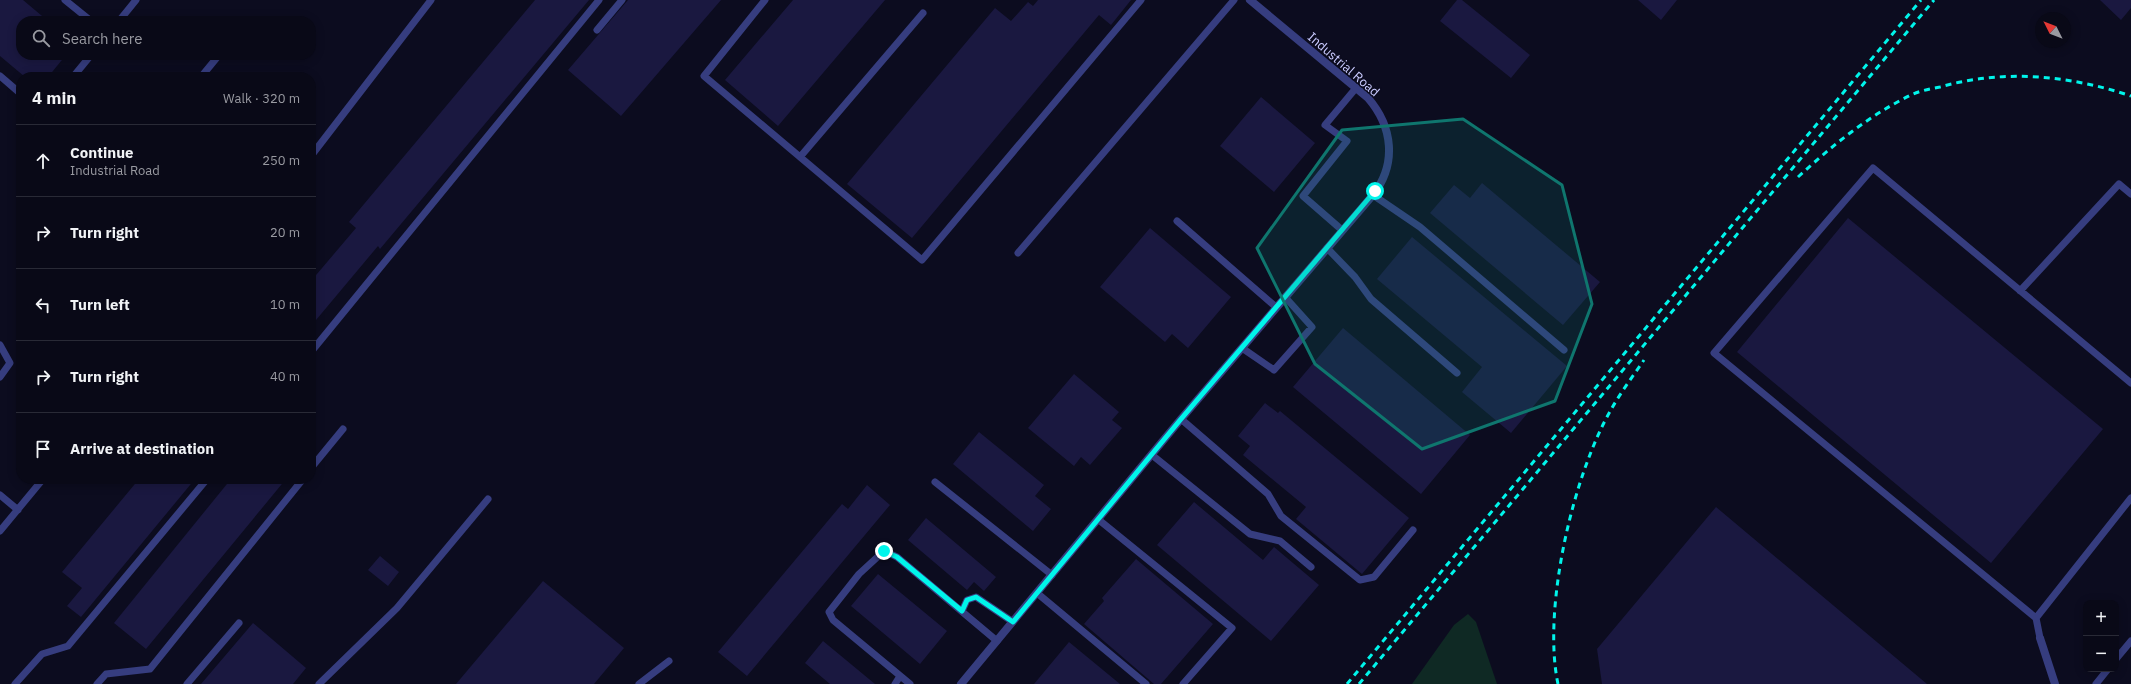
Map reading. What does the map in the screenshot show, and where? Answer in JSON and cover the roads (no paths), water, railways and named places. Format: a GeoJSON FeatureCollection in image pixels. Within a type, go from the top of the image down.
{"type":"FeatureCollection","features":[{"type":"Feature","properties":{"kind":"street","name":"Industrial Road"},"geometry":{"type":"LineString","coordinates":[[961,684],[1099,520],[1181,419],[1372,195],[1384,176],[1389,159],[1390,142],[1385,124],[1377,109],[1356,88],[1250,0]]}},
{"type":"Feature","properties":{"kind":"street"},"geometry":{"type":"LineString","coordinates":[[2040,638],[2055,684]]}},
{"type":"Feature","properties":{"kind":"lane"},"geometry":{"type":"LineString","coordinates":[[64,0],[85,16]]}},
{"type":"Feature","properties":{"kind":"lane"},"geometry":{"type":"LineString","coordinates":[[123,16],[136,0]]}},
{"type":"Feature","properties":{"kind":"lane"},"geometry":{"type":"LineString","coordinates":[[316,150],[431,0]]}},
{"type":"Feature","properties":{"kind":"lane"},"geometry":{"type":"LineString","coordinates":[[316,346],[599,0]]}},
{"type":"Feature","properties":{"kind":"lane"},"geometry":{"type":"LineString","coordinates":[[597,30],[622,0]]}},
{"type":"Feature","properties":{"kind":"lane"},"geometry":{"type":"LineString","coordinates":[[765,0],[704,76],[922,260],[1141,0]]}},
{"type":"Feature","properties":{"kind":"lane"},"geometry":{"type":"LineString","coordinates":[[1018,253],[1234,0]]}},
{"type":"Feature","properties":{"kind":"lane"},"geometry":{"type":"LineString","coordinates":[[800,157],[924,13]]}},
{"type":"Feature","properties":{"kind":"lane"},"geometry":{"type":"LineString","coordinates":[[77,72],[87,60]]}},
{"type":"Feature","properties":{"kind":"lane"},"geometry":{"type":"LineString","coordinates":[[205,72],[215,60]]}},
{"type":"Feature","properties":{"kind":"lane"},"geometry":{"type":"LineString","coordinates":[[0,76],[16,90]]}},
{"type":"Feature","properties":{"kind":"lane"},"geometry":{"type":"LineString","coordinates":[[1342,230],[1303,196],[1347,141],[1325,125],[1356,88]]}},
{"type":"Feature","properties":{"kind":"lane"},"geometry":{"type":"LineString","coordinates":[[2040,638],[2036,618],[1714,353],[1874,168],[2131,383]]}},
{"type":"Feature","properties":{"kind":"lane"},"geometry":{"type":"LineString","coordinates":[[2020,291],[2119,184],[2131,194]]}},
{"type":"Feature","properties":{"kind":"lane"},"geometry":{"type":"LineString","coordinates":[[1372,195],[1420,227],[1564,350]]}},
{"type":"Feature","properties":{"kind":"lane"},"geometry":{"type":"LineString","coordinates":[[1177,221],[1276,307]]}},
{"type":"Feature","properties":{"kind":"lane"},"geometry":{"type":"LineString","coordinates":[[1327,248],[1355,277],[1372,298],[1457,373]]}},
{"type":"Feature","properties":{"kind":"lane"},"geometry":{"type":"LineString","coordinates":[[1242,348],[1274,370],[1312,327],[1285,297]]}},
{"type":"Feature","properties":{"kind":"lane"},"geometry":{"type":"LineString","coordinates":[[0,345],[10,363],[0,377]]}},
{"type":"Feature","properties":{"kind":"lane"},"geometry":{"type":"LineString","coordinates":[[1181,419],[1268,494],[1281,516],[1360,580],[1374,577],[1412,530]]}},
{"type":"Feature","properties":{"kind":"lane"},"geometry":{"type":"LineString","coordinates":[[316,462],[343,429]]}},
{"type":"Feature","properties":{"kind":"lane"},"geometry":{"type":"LineString","coordinates":[[1152,455],[1250,534],[1280,541],[1311,567]]}},
{"type":"Feature","properties":{"kind":"lane"},"geometry":{"type":"LineString","coordinates":[[935,482],[1052,575]]}},
{"type":"Feature","properties":{"kind":"lane"},"geometry":{"type":"LineString","coordinates":[[0,531],[39,484]]}},
{"type":"Feature","properties":{"kind":"lane"},"geometry":{"type":"LineString","coordinates":[[15,684],[42,654],[68,646],[203,484]]}},
{"type":"Feature","properties":{"kind":"lane"},"geometry":{"type":"LineString","coordinates":[[97,684],[106,674],[150,669],[299,484]]}},
{"type":"Feature","properties":{"kind":"lane"},"geometry":{"type":"LineString","coordinates":[[0,495],[18,510]]}},
{"type":"Feature","properties":{"kind":"lane"},"geometry":{"type":"LineString","coordinates":[[2036,618],[2131,498]]}},
{"type":"Feature","properties":{"kind":"lane"},"geometry":{"type":"LineString","coordinates":[[319,684],[397,608],[488,499]]}},
{"type":"Feature","properties":{"kind":"lane"},"geometry":{"type":"LineString","coordinates":[[1099,520],[1232,628],[1183,684]]}},
{"type":"Feature","properties":{"kind":"lane"},"geometry":{"type":"LineString","coordinates":[[910,684],[833,620],[829,612],[859,574],[884,551],[897,557],[997,641]]}},
{"type":"Feature","properties":{"kind":"lane"},"geometry":{"type":"LineString","coordinates":[[1038,593],[1146,684]]}},
{"type":"Feature","properties":{"kind":"lane"},"geometry":{"type":"LineString","coordinates":[[962,611],[967,600],[976,597],[1013,622]]}},
{"type":"Feature","properties":{"kind":"lane"},"geometry":{"type":"LineString","coordinates":[[187,684],[239,623]]}},
{"type":"Feature","properties":{"kind":"lane"},"geometry":{"type":"LineString","coordinates":[[2119,655],[2131,640]]}},
{"type":"Feature","properties":{"kind":"lane"},"geometry":{"type":"LineString","coordinates":[[639,684],[669,661]]}},
{"type":"Feature","properties":{"kind":"lane"},"geometry":{"type":"LineString","coordinates":[[2096,684],[2106,672]]}},
{"type":"Feature","properties":{"kind":"lane"},"geometry":{"type":"LineString","coordinates":[[895,684],[900,676]]}},
{"type":"Feature","properties":{"kind":"railway"},"geometry":{"type":"LineString","coordinates":[[1347,684],[1921,0]]}},
{"type":"Feature","properties":{"kind":"railway"},"geometry":{"type":"LineString","coordinates":[[1359,684],[1934,0]]}},
{"type":"Feature","properties":{"kind":"railway"},"geometry":{"type":"LineString","coordinates":[[1798,177],[1824,154],[1880,112],[1895,103],[1925,90],[1964,81],[2012,76],[2060,79],[2084,83],[2131,96]]}},
{"type":"Feature","properties":{"kind":"railway"},"geometry":{"type":"LineString","coordinates":[[1558,684],[1554,653],[1554,619],[1564,543],[1574,505],[1585,468],[1598,436],[1612,408],[1644,360]]}}]}
